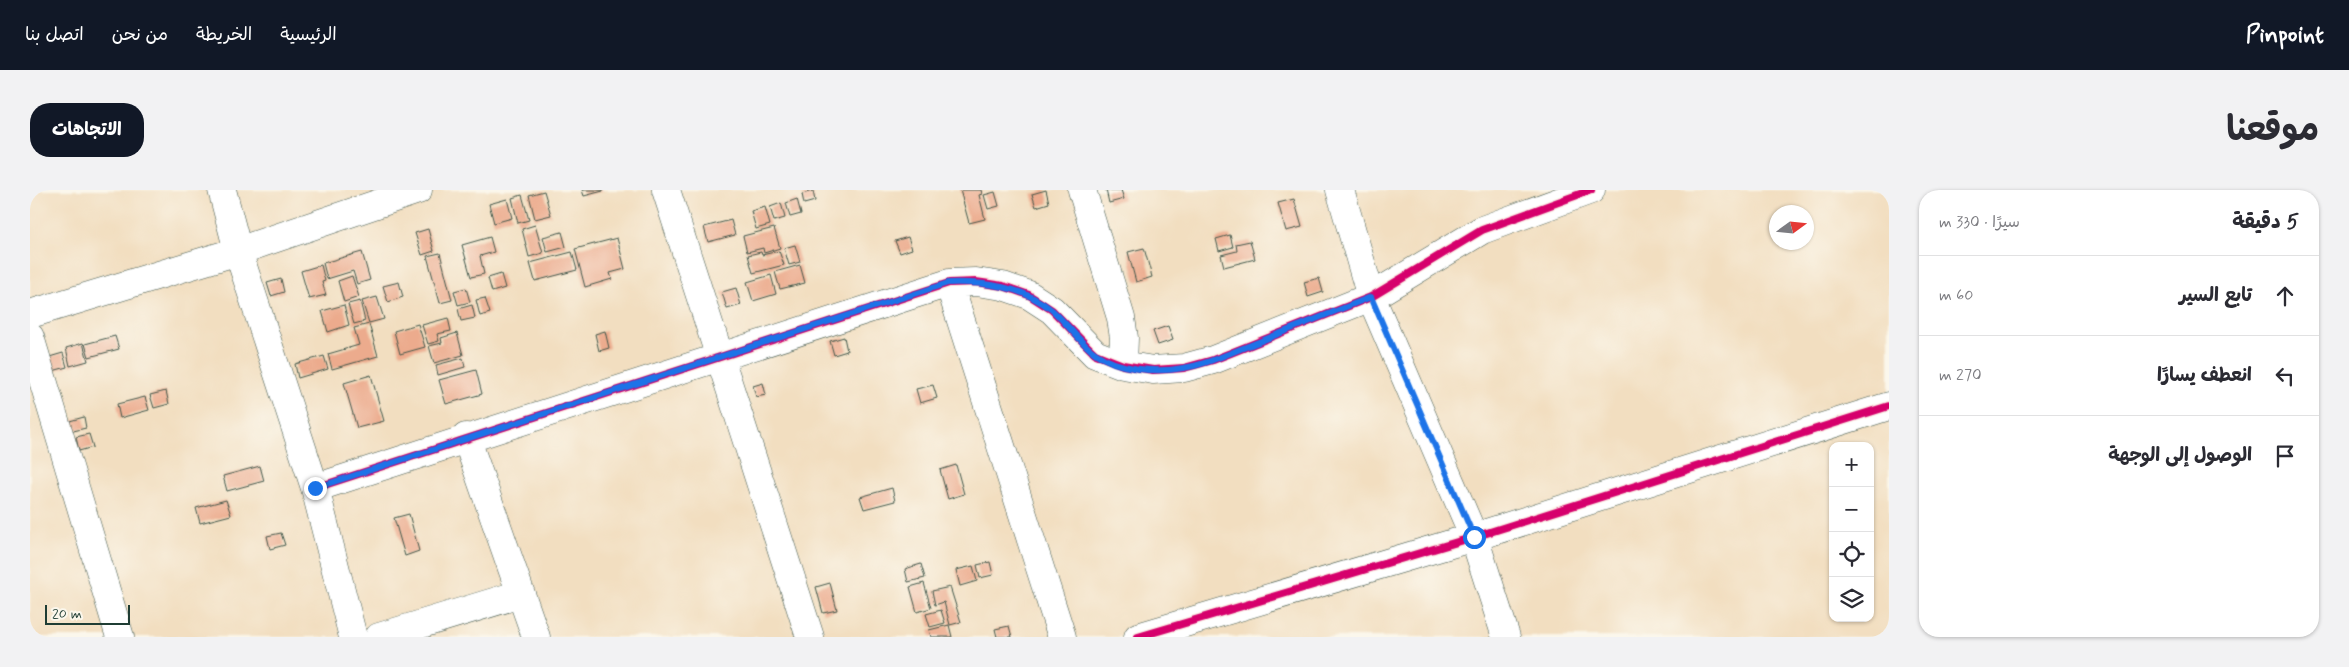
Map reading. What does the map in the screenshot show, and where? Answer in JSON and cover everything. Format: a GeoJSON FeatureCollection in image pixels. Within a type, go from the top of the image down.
{"type":"FeatureCollection","features":[{"type":"Feature","properties":{"kind":"street"},"geometry":{"type":"LineString","coordinates":[[222,190],[238,251],[315,488],[353,637]]}},
{"type":"Feature","properties":{"kind":"street"},"geometry":{"type":"LineString","coordinates":[[30,314],[238,251],[418,190]]}},
{"type":"Feature","properties":{"kind":"street"},"geometry":{"type":"LineString","coordinates":[[666,190],[810,637]]}},
{"type":"Feature","properties":{"kind":"street"},"geometry":{"type":"LineString","coordinates":[[1082,190],[1121,318],[1124,338],[1123,365]]}},
{"type":"Feature","properties":{"kind":"street"},"geometry":{"type":"LineString","coordinates":[[1340,190],[1371,297],[1474,537],[1506,637]]}},
{"type":"Feature","properties":{"kind":"street"},"geometry":{"type":"LineString","coordinates":[[315,488],[466,437],[720,358],[948,283],[976,282],[994,285],[1029,296],[1052,310],[1095,354],[1123,365],[1153,370],[1184,368],[1213,360],[1371,297],[1482,230],[1591,190]]}},
{"type":"Feature","properties":{"kind":"street"},"geometry":{"type":"LineString","coordinates":[[948,283],[1062,637]]}},
{"type":"Feature","properties":{"kind":"street"},"geometry":{"type":"LineString","coordinates":[[30,337],[120,637]]}},
{"type":"Feature","properties":{"kind":"street"},"geometry":{"type":"LineString","coordinates":[[1138,637],[1474,537],[1889,406]]}},
{"type":"Feature","properties":{"kind":"street"},"geometry":{"type":"LineString","coordinates":[[466,437],[536,637]]}},
{"type":"Feature","properties":{"kind":"street"},"geometry":{"type":"LineString","coordinates":[[379,637],[520,594]]}},
{"type":"Feature","properties":{"kind":"building"},"geometry":{"type":"Polygon","coordinates":[[[582,190],[603,190],[603,191],[584,196],[582,190]]]}},
{"type":"Feature","properties":{"kind":"building"},"geometry":{"type":"Polygon","coordinates":[[[960,190],[981,190],[982,194],[979,195],[985,219],[969,223],[960,190]]]}},
{"type":"Feature","properties":{"kind":"building"},"geometry":{"type":"Polygon","coordinates":[[[1046,190],[1049,203],[1036,207],[1032,194],[1046,190]]]}},
{"type":"Feature","properties":{"kind":"building"},"geometry":{"type":"Polygon","coordinates":[[[1106,190],[1121,190],[1124,199],[1109,203],[1106,190]]]}},
{"type":"Feature","properties":{"kind":"building"},"geometry":{"type":"Polygon","coordinates":[[[544,191],[551,215],[535,219],[529,195],[544,191]]]}},
{"type":"Feature","properties":{"kind":"building"},"geometry":{"type":"Polygon","coordinates":[[[813,191],[815,201],[804,204],[802,194],[813,191]]]}},
{"type":"Feature","properties":{"kind":"building"},"geometry":{"type":"Polygon","coordinates":[[[995,192],[999,206],[988,209],[984,195],[995,192]]]}},
{"type":"Feature","properties":{"kind":"building"},"geometry":{"type":"Polygon","coordinates":[[[522,195],[529,220],[518,223],[512,198],[522,195]]]}},
{"type":"Feature","properties":{"kind":"building"},"geometry":{"type":"Polygon","coordinates":[[[507,199],[512,218],[494,223],[489,204],[507,199]]]}},
{"type":"Feature","properties":{"kind":"building"},"geometry":{"type":"Polygon","coordinates":[[[797,199],[801,214],[790,217],[786,203],[797,199]]]}},
{"type":"Feature","properties":{"kind":"building"},"geometry":{"type":"Polygon","coordinates":[[[1294,199],[1302,227],[1286,231],[1278,203],[1294,199]]]}},
{"type":"Feature","properties":{"kind":"building"},"geometry":{"type":"Polygon","coordinates":[[[781,203],[785,218],[774,221],[770,207],[781,203]]]}},
{"type":"Feature","properties":{"kind":"building"},"geometry":{"type":"Polygon","coordinates":[[[765,207],[770,225],[756,229],[751,211],[765,207]]]}},
{"type":"Feature","properties":{"kind":"building"},"geometry":{"type":"Polygon","coordinates":[[[731,220],[735,235],[708,242],[704,227],[731,220]]]}},
{"type":"Feature","properties":{"kind":"building"},"geometry":{"type":"Polygon","coordinates":[[[535,225],[543,253],[529,257],[522,229],[535,225]]]}},
{"type":"Feature","properties":{"kind":"building"},"geometry":{"type":"Polygon","coordinates":[[[774,228],[780,248],[764,253],[763,248],[747,252],[743,236],[774,228]]]}},
{"type":"Feature","properties":{"kind":"building"},"geometry":{"type":"Polygon","coordinates":[[[428,229],[434,251],[422,255],[415,233],[428,229]]]}},
{"type":"Feature","properties":{"kind":"building"},"geometry":{"type":"Polygon","coordinates":[[[562,232],[566,247],[547,252],[543,237],[562,232]]]}},
{"type":"Feature","properties":{"kind":"building"},"geometry":{"type":"Polygon","coordinates":[[[1230,235],[1233,247],[1219,251],[1216,239],[1230,235]]]}},
{"type":"Feature","properties":{"kind":"building"},"geometry":{"type":"Polygon","coordinates":[[[490,237],[494,252],[480,256],[484,274],[471,277],[462,245],[490,237]]]}},
{"type":"Feature","properties":{"kind":"building"},"geometry":{"type":"Polygon","coordinates":[[[908,237],[912,249],[900,253],[895,241],[908,237]]]}},
{"type":"Feature","properties":{"kind":"building"},"geometry":{"type":"Polygon","coordinates":[[[617,238],[625,269],[610,273],[612,279],[585,287],[575,249],[617,238]]]}},
{"type":"Feature","properties":{"kind":"building"},"geometry":{"type":"Polygon","coordinates":[[[1250,241],[1255,259],[1224,267],[1221,255],[1237,251],[1236,244],[1250,241]]]}},
{"type":"Feature","properties":{"kind":"building"},"geometry":{"type":"Polygon","coordinates":[[[795,245],[800,262],[789,265],[784,248],[795,245]]]}},
{"type":"Feature","properties":{"kind":"building"},"geometry":{"type":"Polygon","coordinates":[[[1144,248],[1152,277],[1136,282],[1128,252],[1144,248]]]}},
{"type":"Feature","properties":{"kind":"building"},"geometry":{"type":"Polygon","coordinates":[[[779,251],[784,265],[753,273],[748,255],[761,252],[762,255],[779,251]]]}},
{"type":"Feature","properties":{"kind":"building"},"geometry":{"type":"Polygon","coordinates":[[[362,252],[370,280],[357,284],[353,271],[327,279],[323,263],[362,252]]]}},
{"type":"Feature","properties":{"kind":"building"},"geometry":{"type":"Polygon","coordinates":[[[572,252],[577,270],[535,281],[530,263],[572,252]]]}},
{"type":"Feature","properties":{"kind":"building"},"geometry":{"type":"Polygon","coordinates":[[[440,253],[452,300],[440,303],[427,256],[440,253]]]}},
{"type":"Feature","properties":{"kind":"building"},"geometry":{"type":"Polygon","coordinates":[[[321,265],[325,281],[322,282],[326,295],[309,299],[301,271],[321,265]]]}},
{"type":"Feature","properties":{"kind":"building"},"geometry":{"type":"Polygon","coordinates":[[[800,265],[805,283],[780,289],[775,272],[800,265]]]}},
{"type":"Feature","properties":{"kind":"building"},"geometry":{"type":"Polygon","coordinates":[[[501,274],[505,288],[492,292],[488,278],[501,274]]]}},
{"type":"Feature","properties":{"kind":"building"},"geometry":{"type":"Polygon","coordinates":[[[771,275],[776,294],[753,301],[747,282],[771,275]]]}},
{"type":"Feature","properties":{"kind":"building"},"geometry":{"type":"Polygon","coordinates":[[[352,276],[359,297],[344,302],[338,281],[352,276]]]}},
{"type":"Feature","properties":{"kind":"building"},"geometry":{"type":"Polygon","coordinates":[[[1319,278],[1323,292],[1308,297],[1304,282],[1319,278]]]}},
{"type":"Feature","properties":{"kind":"building"},"geometry":{"type":"Polygon","coordinates":[[[281,279],[284,292],[271,296],[267,283],[281,279]]]}},
{"type":"Feature","properties":{"kind":"building"},"geometry":{"type":"Polygon","coordinates":[[[399,282],[403,297],[388,302],[383,286],[399,282]]]}},
{"type":"Feature","properties":{"kind":"building"},"geometry":{"type":"Polygon","coordinates":[[[466,288],[470,302],[458,305],[454,291],[466,288]]]}},
{"type":"Feature","properties":{"kind":"building"},"geometry":{"type":"Polygon","coordinates":[[[736,288],[741,305],[727,309],[722,292],[736,288]]]}},
{"type":"Feature","properties":{"kind":"building"},"geometry":{"type":"Polygon","coordinates":[[[377,297],[384,319],[369,323],[362,301],[377,297]]]}},
{"type":"Feature","properties":{"kind":"building"},"geometry":{"type":"Polygon","coordinates":[[[485,298],[490,313],[480,316],[476,300],[485,298]]]}},
{"type":"Feature","properties":{"kind":"building"},"geometry":{"type":"Polygon","coordinates":[[[360,301],[365,321],[354,324],[348,304],[360,301]]]}},
{"type":"Feature","properties":{"kind":"building"},"geometry":{"type":"Polygon","coordinates":[[[344,305],[349,325],[328,332],[322,311],[344,305]]]}},
{"type":"Feature","properties":{"kind":"building"},"geometry":{"type":"Polygon","coordinates":[[[472,305],[475,318],[461,321],[458,309],[472,305]]]}},
{"type":"Feature","properties":{"kind":"building"},"geometry":{"type":"Polygon","coordinates":[[[448,318],[451,331],[437,334],[439,341],[428,344],[422,325],[448,318]]]}},
{"type":"Feature","properties":{"kind":"building"},"geometry":{"type":"Polygon","coordinates":[[[369,324],[378,356],[332,369],[328,354],[359,345],[354,328],[369,324]]]}},
{"type":"Feature","properties":{"kind":"building"},"geometry":{"type":"Polygon","coordinates":[[[418,324],[425,347],[400,354],[394,331],[418,324]]]}},
{"type":"Feature","properties":{"kind":"building"},"geometry":{"type":"Polygon","coordinates":[[[1168,326],[1173,340],[1158,345],[1153,331],[1168,326]]]}},
{"type":"Feature","properties":{"kind":"building"},"geometry":{"type":"Polygon","coordinates":[[[605,331],[609,348],[599,351],[595,334],[605,331]]]}},
{"type":"Feature","properties":{"kind":"building"},"geometry":{"type":"Polygon","coordinates":[[[457,333],[463,355],[434,363],[429,346],[442,343],[441,338],[457,333]]]}},
{"type":"Feature","properties":{"kind":"building"},"geometry":{"type":"Polygon","coordinates":[[[115,336],[119,349],[89,357],[85,344],[115,336]]]}},
{"type":"Feature","properties":{"kind":"building"},"geometry":{"type":"Polygon","coordinates":[[[844,337],[847,351],[834,355],[830,341],[844,337]]]}},
{"type":"Feature","properties":{"kind":"building"},"geometry":{"type":"Polygon","coordinates":[[[83,343],[88,361],[70,366],[66,348],[83,343]]]}},
{"type":"Feature","properties":{"kind":"building"},"geometry":{"type":"Polygon","coordinates":[[[63,353],[67,367],[49,372],[46,358],[63,353]]]}},
{"type":"Feature","properties":{"kind":"building"},"geometry":{"type":"Polygon","coordinates":[[[324,356],[328,369],[298,378],[295,364],[324,356]]]}},
{"type":"Feature","properties":{"kind":"building"},"geometry":{"type":"Polygon","coordinates":[[[463,358],[465,367],[438,375],[436,365],[463,358]]]}},
{"type":"Feature","properties":{"kind":"building"},"geometry":{"type":"Polygon","coordinates":[[[476,370],[482,394],[446,404],[439,380],[476,370]]]}},
{"type":"Feature","properties":{"kind":"building"},"geometry":{"type":"Polygon","coordinates":[[[371,375],[384,421],[357,428],[344,383],[371,375]]]}},
{"type":"Feature","properties":{"kind":"building"},"geometry":{"type":"Polygon","coordinates":[[[763,383],[766,395],[756,397],[753,386],[763,383]]]}},
{"type":"Feature","properties":{"kind":"building"},"geometry":{"type":"Polygon","coordinates":[[[933,385],[937,398],[920,403],[916,389],[933,385]]]}},
{"type":"Feature","properties":{"kind":"building"},"geometry":{"type":"Polygon","coordinates":[[[166,391],[169,404],[154,408],[150,395],[166,391]]]}},
{"type":"Feature","properties":{"kind":"building"},"geometry":{"type":"Polygon","coordinates":[[[145,397],[149,410],[120,418],[117,404],[145,397]]]}},
{"type":"Feature","properties":{"kind":"building"},"geometry":{"type":"Polygon","coordinates":[[[84,417],[86,428],[69,432],[66,422],[84,417]]]}},
{"type":"Feature","properties":{"kind":"building"},"geometry":{"type":"Polygon","coordinates":[[[89,434],[93,447],[79,451],[76,437],[89,434]]]}},
{"type":"Feature","properties":{"kind":"building"},"geometry":{"type":"Polygon","coordinates":[[[956,465],[964,494],[948,499],[940,470],[956,465]]]}},
{"type":"Feature","properties":{"kind":"building"},"geometry":{"type":"Polygon","coordinates":[[[260,466],[264,481],[227,491],[223,476],[260,466]]]}},
{"type":"Feature","properties":{"kind":"building"},"geometry":{"type":"Polygon","coordinates":[[[892,488],[895,501],[864,509],[860,497],[892,488]]]}},
{"type":"Feature","properties":{"kind":"building"},"geometry":{"type":"Polygon","coordinates":[[[226,500],[231,515],[200,523],[196,508],[226,500]]]}},
{"type":"Feature","properties":{"kind":"building"},"geometry":{"type":"Polygon","coordinates":[[[409,514],[419,551],[405,556],[394,518],[409,514]]]}},
{"type":"Feature","properties":{"kind":"building"},"geometry":{"type":"Polygon","coordinates":[[[281,533],[285,545],[270,549],[267,536],[281,533]]]}},
{"type":"Feature","properties":{"kind":"building"},"geometry":{"type":"Polygon","coordinates":[[[990,562],[993,575],[980,578],[977,565],[990,562]]]}},
{"type":"Feature","properties":{"kind":"building"},"geometry":{"type":"Polygon","coordinates":[[[921,564],[925,578],[908,582],[905,569],[921,564]]]}},
{"type":"Feature","properties":{"kind":"building"},"geometry":{"type":"Polygon","coordinates":[[[973,566],[977,581],[960,586],[956,570],[973,566]]]}},
{"type":"Feature","properties":{"kind":"building"},"geometry":{"type":"Polygon","coordinates":[[[830,583],[837,610],[823,613],[816,587],[830,583]]]}},
{"type":"Feature","properties":{"kind":"building"},"geometry":{"type":"Polygon","coordinates":[[[924,583],[931,608],[917,612],[910,587],[924,583]]]}},
{"type":"Feature","properties":{"kind":"building"},"geometry":{"type":"Polygon","coordinates":[[[950,587],[961,622],[950,625],[944,602],[935,605],[932,591],[950,587]]]}},
{"type":"Feature","properties":{"kind":"building"},"geometry":{"type":"Polygon","coordinates":[[[941,610],[945,623],[930,627],[926,614],[941,610]]]}},
{"type":"Feature","properties":{"kind":"building"},"geometry":{"type":"Polygon","coordinates":[[[949,625],[952,637],[931,637],[929,630],[949,625]]]}},
{"type":"Feature","properties":{"kind":"building"},"geometry":{"type":"Polygon","coordinates":[[[1009,626],[1012,637],[997,637],[995,629],[1009,626]]]}},
{"type":"Feature","properties":{"kind":"cycle path"},"geometry":{"type":"LineString","coordinates":[[315,488],[949,283],[976,282],[1003,286],[1029,295],[1052,310],[1095,354],[1123,365],[1153,370],[1184,368],[1213,360],[1371,297],[1482,230],[1591,190]]}},
{"type":"Feature","properties":{"kind":"cycle path"},"geometry":{"type":"LineString","coordinates":[[1138,637],[1474,537],[1889,406]]}},
{"type":"Feature","properties":{"kind":"route"},"geometry":{"type":"LineString","coordinates":[[315,488],[466,437],[720,358],[948,283],[976,282],[1003,286],[1029,296],[1052,310],[1095,354],[1123,365],[1153,370],[1184,368],[1213,360],[1371,297],[1474,537]]}}]}
